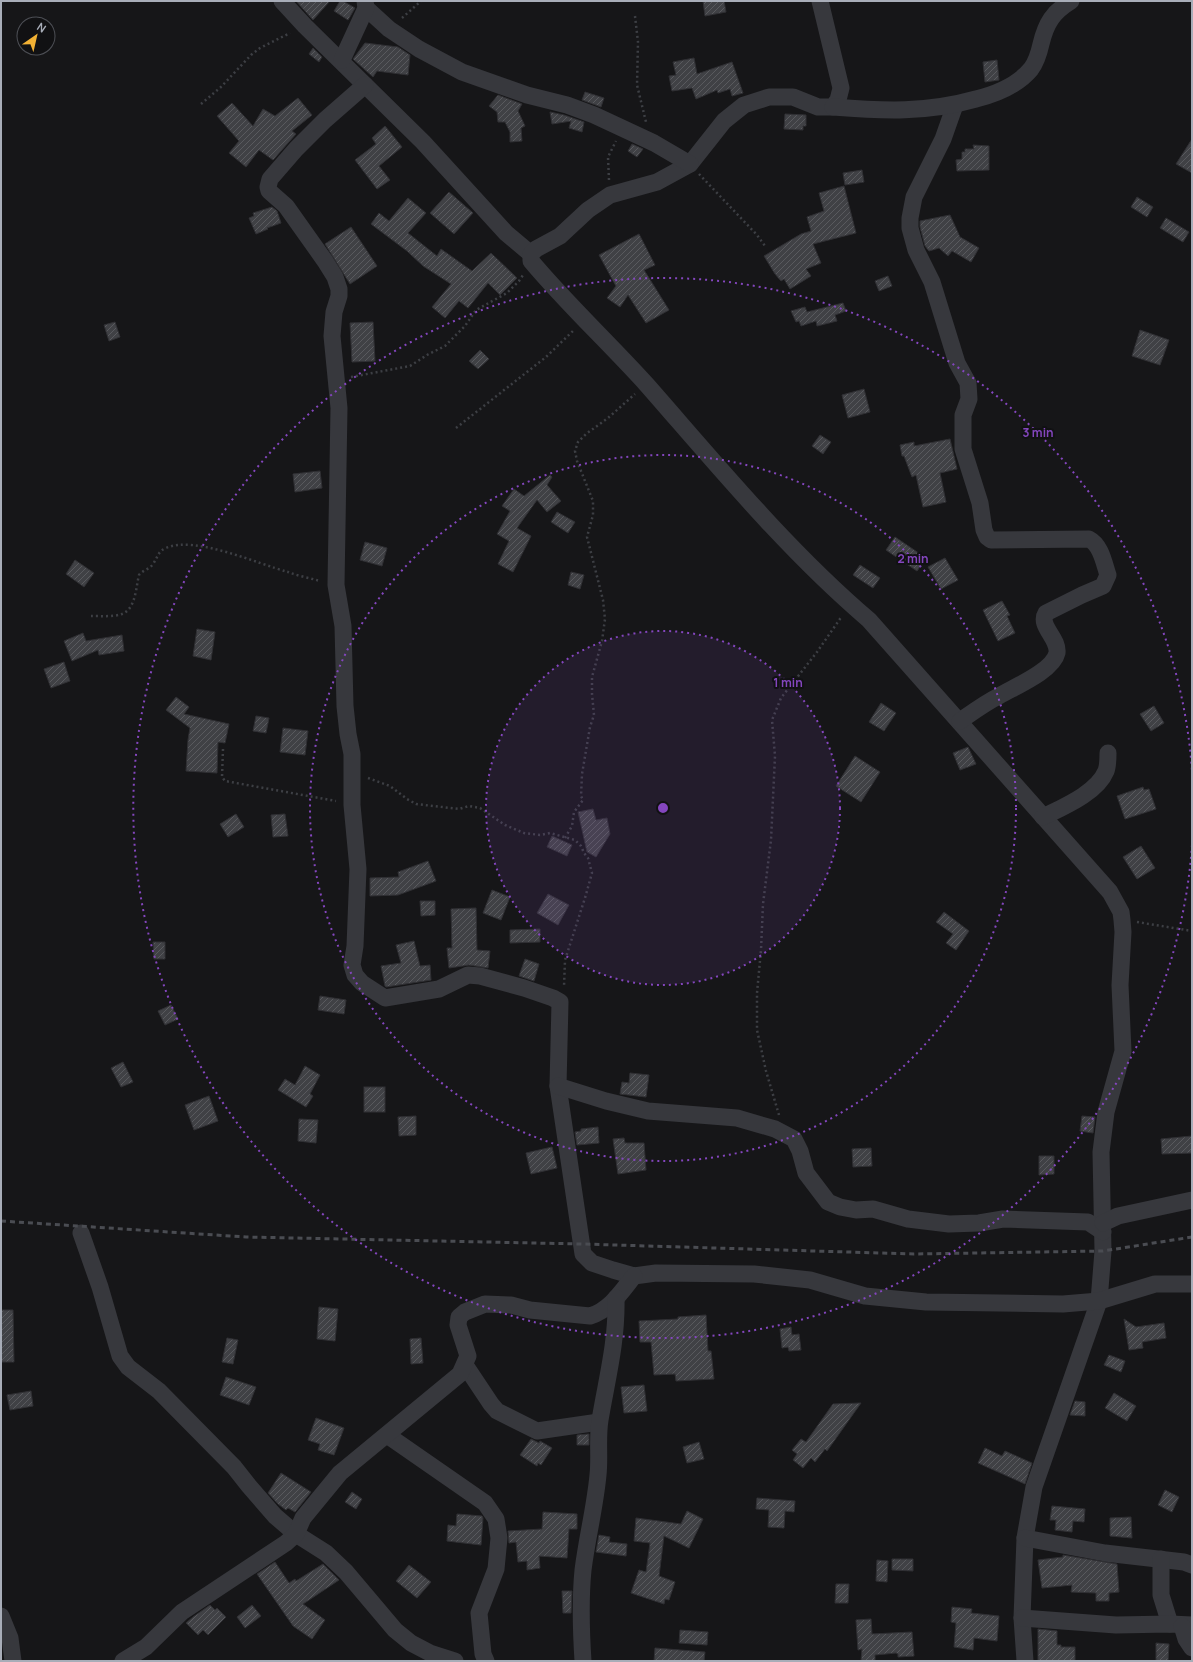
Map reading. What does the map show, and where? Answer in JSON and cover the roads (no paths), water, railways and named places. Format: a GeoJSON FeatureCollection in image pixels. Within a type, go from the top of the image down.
{"type":"FeatureCollection","features":[{"type":"Feature","properties":{"kind":"street"},"geometry":{"type":"LineString","coordinates":[[282,1],[305,26],[342,60],[423,142],[506,233],[531,257],[585,320],[645,384],[770,524],[828,583],[850,604],[870,620],[1110,892],[1121,912],[1123,932],[1120,986],[1123,1051],[1106,1112],[1101,1152],[1103,1251],[1099,1301],[1034,1487],[1025,1538],[1022,1618],[1025,1661]]}},
{"type":"Feature","properties":{"kind":"street"},"geometry":{"type":"LineString","coordinates":[[820,1],[841,88],[838,100],[833,107]]}},
{"type":"Feature","properties":{"kind":"street"},"geometry":{"type":"LineString","coordinates":[[531,257],[536,249],[560,236],[588,210],[610,195],[657,182],[690,164],[724,121],[744,105],[769,97],[793,97],[818,107],[880,110],[922,110],[954,105],[1004,90],[1017,82],[1031,69],[1038,56],[1047,24],[1059,8],[1071,1]]}},
{"type":"Feature","properties":{"kind":"street"},"geometry":{"type":"LineString","coordinates":[[342,60],[365,4],[389,29],[419,49],[462,72],[527,95],[578,109],[654,143],[690,164]]}},
{"type":"Feature","properties":{"kind":"street"},"geometry":{"type":"LineString","coordinates":[[366,85],[325,120],[296,149],[270,179],[268,187],[269,191],[286,206],[335,277],[339,296],[334,312],[332,336],[339,408],[336,585],[343,626],[345,706],[352,754],[352,805],[358,869],[355,946],[352,965],[355,975],[362,983],[385,998],[439,989],[468,975],[480,976],[524,988],[560,1002],[558,1086],[583,1254],[592,1263],[634,1276],[656,1273],[754,1274],[810,1280],[865,1296],[926,1302],[1063,1304],[1099,1301],[1155,1284],[1192,1284]]}},
{"type":"Feature","properties":{"kind":"street"},"geometry":{"type":"LineString","coordinates":[[954,105],[943,139],[914,197],[910,218],[910,228],[916,250],[932,282],[957,363],[968,383],[969,398],[963,415],[963,448],[980,503],[984,530],[991,540],[1089,539],[1096,543],[1099,548],[1108,575],[1103,586],[1095,591],[1082,595],[1046,613],[1044,623],[1055,641],[1057,652],[1054,659],[1046,668],[1037,675],[999,696],[960,721]]}},
{"type":"Feature","properties":{"kind":"street"},"geometry":{"type":"LineString","coordinates":[[1043,817],[1074,801],[1098,784],[1106,771],[1108,753]]}},
{"type":"Feature","properties":{"kind":"street"},"geometry":{"type":"LineString","coordinates":[[558,1086],[606,1101],[648,1111],[737,1118],[775,1128],[794,1139],[800,1151],[806,1173],[820,1194],[828,1202],[840,1207],[856,1210],[873,1209],[908,1219],[949,1224],[979,1223],[1003,1219],[1088,1222],[1103,1227]]}},
{"type":"Feature","properties":{"kind":"street"},"geometry":{"type":"LineString","coordinates":[[1103,1227],[1118,1216],[1192,1200]]}},
{"type":"Feature","properties":{"kind":"street"},"geometry":{"type":"LineString","coordinates":[[81,1233],[100,1287],[120,1356],[128,1367],[159,1391],[234,1467],[265,1505],[296,1534],[326,1553],[346,1572],[395,1630],[411,1643],[430,1652],[456,1661]]}},
{"type":"Feature","properties":{"kind":"street"},"geometry":{"type":"LineString","coordinates":[[123,1661],[146,1647],[182,1612],[286,1543],[296,1534],[303,1518],[340,1473],[460,1374],[468,1356],[458,1325],[459,1317],[465,1312],[485,1304],[498,1304],[511,1305],[530,1310],[590,1316],[599,1313],[616,1298],[634,1276]]}},
{"type":"Feature","properties":{"kind":"street"},"geometry":{"type":"LineString","coordinates":[[583,1661],[580,1622],[583,1568],[598,1475],[600,1422],[614,1347],[617,1322],[616,1298]]}},
{"type":"Feature","properties":{"kind":"street"},"geometry":{"type":"LineString","coordinates":[[465,1365],[490,1404],[497,1411],[537,1431],[600,1422]]}},
{"type":"Feature","properties":{"kind":"street"},"geometry":{"type":"LineString","coordinates":[[387,1435],[485,1503],[496,1518],[499,1538],[496,1568],[479,1613],[483,1654],[486,1661]]}},
{"type":"Feature","properties":{"kind":"street"},"geometry":{"type":"LineString","coordinates":[[1025,1538],[1105,1553],[1161,1559],[1192,1565]]}},
{"type":"Feature","properties":{"kind":"street"},"geometry":{"type":"LineString","coordinates":[[1161,1559],[1161,1595],[1181,1625],[1186,1639],[1192,1648]]}},
{"type":"Feature","properties":{"kind":"street"},"geometry":{"type":"LineString","coordinates":[[1,1616],[10,1638],[13,1661]]}},
{"type":"Feature","properties":{"kind":"street"},"geometry":{"type":"LineString","coordinates":[[1022,1618],[1116,1625],[1181,1625]]}},
{"type":"Feature","properties":{"kind":"railway"},"geometry":{"type":"LineString","coordinates":[[1,1221],[246,1237],[582,1244],[914,1254],[1103,1251],[1192,1237]]}}]}
